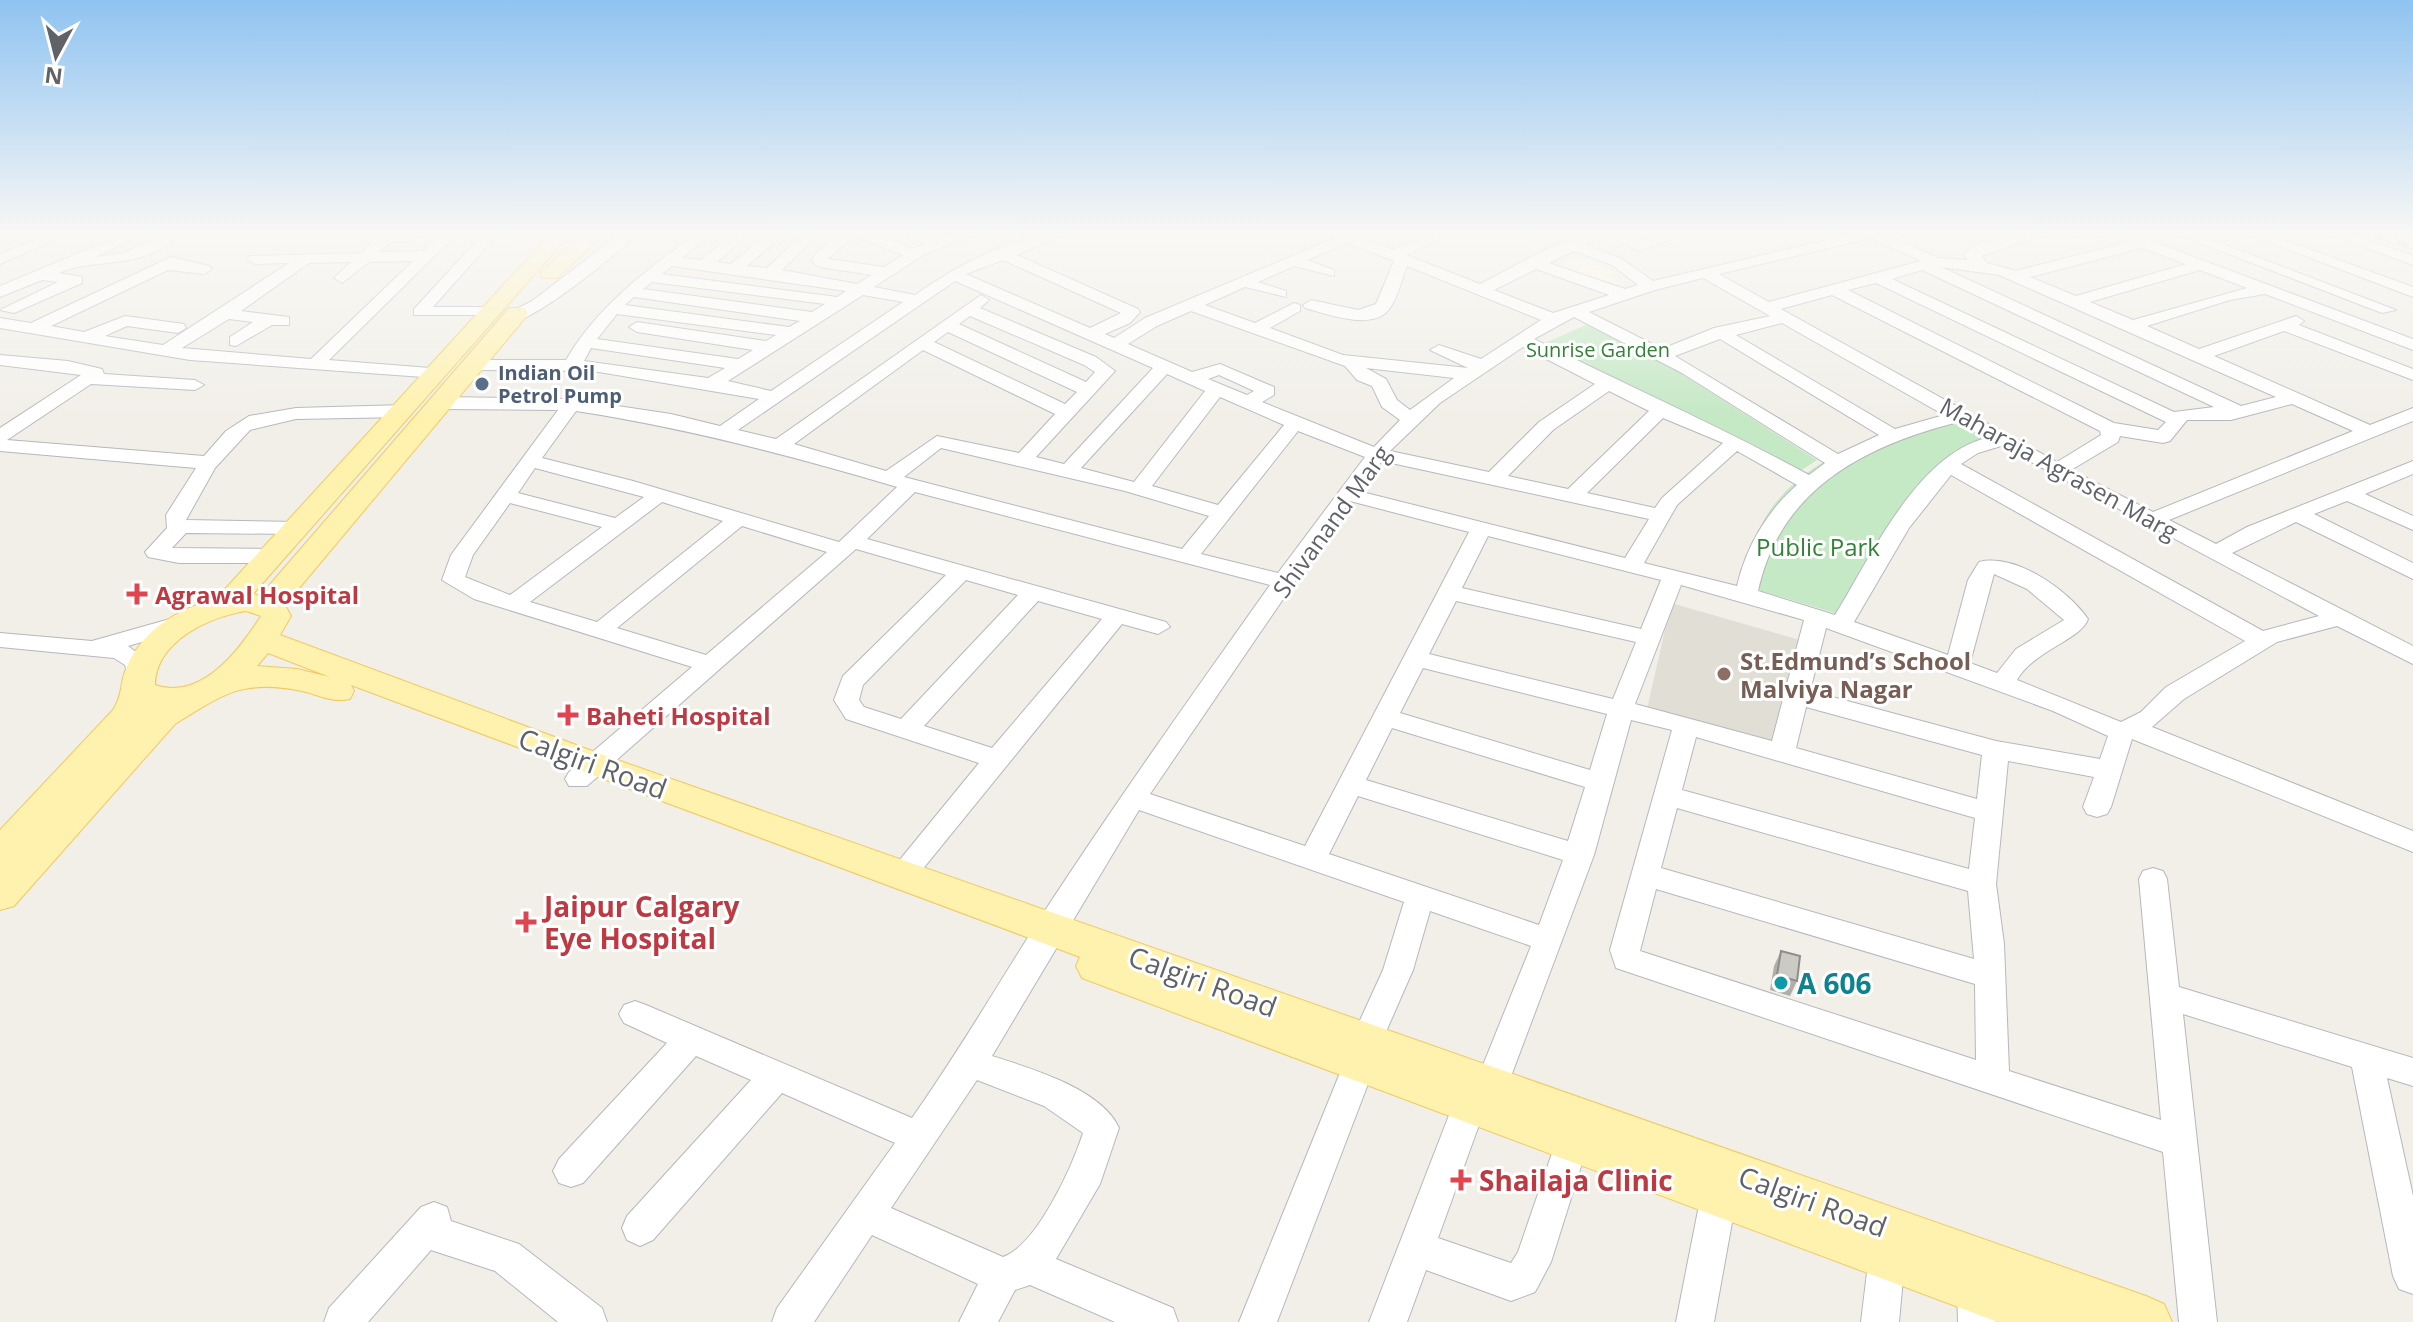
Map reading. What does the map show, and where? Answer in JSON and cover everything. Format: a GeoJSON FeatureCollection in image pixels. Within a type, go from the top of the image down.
{"type":"FeatureCollection","features":[{"type":"Feature","properties":{"kind":"main road"},"geometry":{"type":"LineString","coordinates":[[0,854],[126,717],[139,683],[185,621],[227,605],[437,373],[521,295]]}},
{"type":"Feature","properties":{"kind":"main road"},"geometry":{"type":"LineString","coordinates":[[0,895],[163,716],[227,679],[264,623],[474,365],[500,316]]}},
{"type":"Feature","properties":{"kind":"main road","name":"Calgiri Road"},"geometry":{"type":"LineString","coordinates":[[227,605],[246,602],[264,623],[586,772],[1481,1094],[2146,1322]]}},
{"type":"Feature","properties":{"kind":"main road","name":"Calgiri Road"},"geometry":{"type":"LineString","coordinates":[[227,679],[265,674],[306,679],[903,873],[1044,936]]}},
{"type":"Feature","properties":{"kind":"main road"},"geometry":{"type":"LineString","coordinates":[[139,683],[155,699],[193,698]]}},
{"type":"Feature","properties":{"kind":"main road","name":"Calgiri Road"},"geometry":{"type":"LineString","coordinates":[[1481,1094],[1572,1141],[1887,1256],[1977,1306],[2066,1322]]}},
{"type":"Feature","properties":{"kind":"street"},"geometry":{"type":"LineString","coordinates":[[34,328],[102,295]]}},
{"type":"Feature","properties":{"kind":"street"},"geometry":{"type":"LineString","coordinates":[[166,351],[251,295]]}},
{"type":"Feature","properties":{"kind":"street"},"geometry":{"type":"LineString","coordinates":[[315,364],[386,295]]}},
{"type":"Feature","properties":{"kind":"street"},"geometry":{"type":"LineString","coordinates":[[436,295],[420,312],[500,316],[538,304],[550,295]]}},
{"type":"Feature","properties":{"kind":"street"},"geometry":{"type":"LineString","coordinates":[[573,364],[584,342],[628,295]]}},
{"type":"Feature","properties":{"kind":"street"},"geometry":{"type":"LineString","coordinates":[[650,295],[817,318]]}},
{"type":"Feature","properties":{"kind":"street"},"geometry":{"type":"LineString","coordinates":[[796,295],[840,302]]}},
{"type":"Feature","properties":{"kind":"street"},"geometry":{"type":"LineString","coordinates":[[713,383],[851,295]]}},
{"type":"Feature","properties":{"kind":"street"},"geometry":{"type":"LineString","coordinates":[[890,295],[918,300]]}},
{"type":"Feature","properties":{"kind":"street"},"geometry":{"type":"LineString","coordinates":[[722,433],[926,295]]}},
{"type":"Feature","properties":{"kind":"street"},"geometry":{"type":"LineString","coordinates":[[779,446],[989,295]]}},
{"type":"Feature","properties":{"kind":"street"},"geometry":{"type":"LineString","coordinates":[[1002,295],[1295,423],[1376,454],[1660,515]]}},
{"type":"Feature","properties":{"kind":"street"},"geometry":{"type":"LineString","coordinates":[[1091,334],[1132,312],[1094,295]]}},
{"type":"Feature","properties":{"kind":"street"},"geometry":{"type":"LineString","coordinates":[[1116,345],[1151,322],[1217,295]]}},
{"type":"Feature","properties":{"kind":"street"},"geometry":{"type":"LineString","coordinates":[[1254,330],[1302,307],[1377,313],[1383,307],[1387,295]]}},
{"type":"Feature","properties":{"kind":"street"},"geometry":{"type":"LineString","coordinates":[[1496,295],[1553,319]]}},
{"type":"Feature","properties":{"kind":"street","name":"Shivanand Marg"},"geometry":{"type":"LineString","coordinates":[[791,1322],[970,1063],[1044,936],[1133,798],[1376,454],[1411,420],[1475,369],[1521,339],[1553,319],[1621,295]]}},
{"type":"Feature","properties":{"kind":"street","name":"Maharaja Agrasen Marg"},"geometry":{"type":"LineString","coordinates":[[1743,295],[2007,439],[2057,470],[2218,552],[2267,583],[2413,656]]}},
{"type":"Feature","properties":{"kind":"street"},"geometry":{"type":"LineString","coordinates":[[1663,355],[1816,295]]}},
{"type":"Feature","properties":{"kind":"street"},"geometry":{"type":"LineString","coordinates":[[1844,295],[2109,428],[2163,437],[2181,416],[2239,412],[2292,398]]}},
{"type":"Feature","properties":{"kind":"street"},"geometry":{"type":"LineString","coordinates":[[1913,295],[2178,421]]}},
{"type":"Feature","properties":{"kind":"street"},"geometry":{"type":"LineString","coordinates":[[1993,295],[2239,412]]}},
{"type":"Feature","properties":{"kind":"street"},"geometry":{"type":"LineString","coordinates":[[2060,295],[2371,432]]}},
{"type":"Feature","properties":{"kind":"street"},"geometry":{"type":"LineString","coordinates":[[2075,301],[2097,295]]}},
{"type":"Feature","properties":{"kind":"street"},"geometry":{"type":"LineString","coordinates":[[2131,326],[2235,295]]}},
{"type":"Feature","properties":{"kind":"street"},"geometry":{"type":"LineString","coordinates":[[2277,295],[2353,323],[2411,352]]}},
{"type":"Feature","properties":{"kind":"street"},"geometry":{"type":"LineString","coordinates":[[2347,295],[2388,310]]}},
{"type":"Feature","properties":{"kind":"street"},"geometry":{"type":"LineString","coordinates":[[4,317],[44,296],[131,307]]}},
{"type":"Feature","properties":{"kind":"street"},"geometry":{"type":"LineString","coordinates":[[2353,323],[2413,302]]}},
{"type":"Feature","properties":{"kind":"street"},"geometry":{"type":"LineString","coordinates":[[1191,305],[1254,330],[1351,362],[1475,369]]}},
{"type":"Feature","properties":{"kind":"street"},"geometry":{"type":"LineString","coordinates":[[615,309],[795,333]]}},
{"type":"Feature","properties":{"kind":"street"},"geometry":{"type":"LineString","coordinates":[[968,309],[1106,371],[1022,461]]}},
{"type":"Feature","properties":{"kind":"street"},"geometry":{"type":"LineString","coordinates":[[1574,311],[1663,355],[1837,462]]}},
{"type":"Feature","properties":{"kind":"street"},"geometry":{"type":"LineString","coordinates":[[2197,356],[2325,313]]}},
{"type":"Feature","properties":{"kind":"street"},"geometry":{"type":"LineString","coordinates":[[226,314],[276,320],[236,341]]}},
{"type":"Feature","properties":{"kind":"street"},"geometry":{"type":"LineString","coordinates":[[4,317],[34,328],[166,351],[437,373]]}},
{"type":"Feature","properties":{"kind":"street"},"geometry":{"type":"LineString","coordinates":[[85,338],[125,321],[178,328]]}},
{"type":"Feature","properties":{"kind":"street"},"geometry":{"type":"LineString","coordinates":[[600,324],[769,347]]}},
{"type":"Feature","properties":{"kind":"street"},"geometry":{"type":"LineString","coordinates":[[120,344],[157,325]]}},
{"type":"Feature","properties":{"kind":"street"},"geometry":{"type":"LineString","coordinates":[[947,325],[1090,391]]}},
{"type":"Feature","properties":{"kind":"street"},"geometry":{"type":"LineString","coordinates":[[2283,325],[2413,375]]}},
{"type":"Feature","properties":{"kind":"street"},"geometry":{"type":"LineString","coordinates":[[1720,332],[1892,435]]}},
{"type":"Feature","properties":{"kind":"street"},"geometry":{"type":"LineString","coordinates":[[1521,339],[1661,410],[1720,434],[1733,444],[1811,484]]}},
{"type":"Feature","properties":{"kind":"street"},"geometry":{"type":"LineString","coordinates":[[584,342],[741,365]]}},
{"type":"Feature","properties":{"kind":"street"},"geometry":{"type":"LineString","coordinates":[[923,343],[1068,413]]}},
{"type":"Feature","properties":{"kind":"street"},"geometry":{"type":"LineString","coordinates":[[1439,350],[1475,369]]}},
{"type":"Feature","properties":{"kind":"street"},"geometry":{"type":"LineString","coordinates":[[0,360],[89,369],[96,373],[0,436]]}},
{"type":"Feature","properties":{"kind":"street"},"geometry":{"type":"LineString","coordinates":[[1351,362],[1359,373],[1380,383],[1389,403],[1411,420]]}},
{"type":"Feature","properties":{"kind":"street"},"geometry":{"type":"LineString","coordinates":[[474,365],[573,364],[713,383],[754,391],[774,399]]}},
{"type":"Feature","properties":{"kind":"street"},"geometry":{"type":"LineString","coordinates":[[1068,471],[1166,365]]}},
{"type":"Feature","properties":{"kind":"street"},"geometry":{"type":"LineString","coordinates":[[1194,377],[1220,369],[1268,391],[1248,402]]}},
{"type":"Feature","properties":{"kind":"street"},"geometry":{"type":"LineString","coordinates":[[91,379],[195,385]]}},
{"type":"Feature","properties":{"kind":"street"},"geometry":{"type":"LineString","coordinates":[[1493,480],[1546,426],[1609,382]]}},
{"type":"Feature","properties":{"kind":"street"},"geometry":{"type":"LineString","coordinates":[[1139,489],[1217,388]]}},
{"type":"Feature","properties":{"kind":"street"},"geometry":{"type":"LineString","coordinates":[[443,403],[571,405],[624,412],[779,446],[1285,582]]}},
{"type":"Feature","properties":{"kind":"street"},"geometry":{"type":"LineString","coordinates":[[571,405],[462,555],[453,580],[514,603],[709,664]]}},
{"type":"Feature","properties":{"kind":"street"},"geometry":{"type":"LineString","coordinates":[[1572,497],[1612,454],[1661,410]]}},
{"type":"Feature","properties":{"kind":"street"},"geometry":{"type":"LineString","coordinates":[[297,528],[179,528],[175,525],[176,515],[211,463],[245,424],[263,418],[404,411]]}},
{"type":"Feature","properties":{"kind":"street"},"geometry":{"type":"LineString","coordinates":[[2150,520],[2413,414]]}},
{"type":"Feature","properties":{"kind":"street"},"geometry":{"type":"LineString","coordinates":[[1746,594],[1759,547],[1811,484],[1837,462],[1868,444],[1892,435],[1962,416]]}},
{"type":"Feature","properties":{"kind":"street"},"geometry":{"type":"LineString","coordinates":[[1187,557],[1295,423]]}},
{"type":"Feature","properties":{"kind":"street"},"geometry":{"type":"LineString","coordinates":[[2057,470],[2087,452],[2093,444],[2111,438],[2109,428]]}},
{"type":"Feature","properties":{"kind":"street"},"geometry":{"type":"LineString","coordinates":[[1841,625],[1884,549],[1948,465],[1972,448],[2007,439]]}},
{"type":"Feature","properties":{"kind":"street"},"geometry":{"type":"LineString","coordinates":[[586,772],[848,546],[937,442],[1068,471],[1221,513]]}},
{"type":"Feature","properties":{"kind":"street"},"geometry":{"type":"LineString","coordinates":[[1632,565],[1660,515],[1703,468],[1733,444]]}},
{"type":"Feature","properties":{"kind":"street"},"geometry":{"type":"LineString","coordinates":[[0,445],[211,463]]}},
{"type":"Feature","properties":{"kind":"street"},"geometry":{"type":"LineString","coordinates":[[531,461],[738,519],[963,571],[1158,627]]}},
{"type":"Feature","properties":{"kind":"street"},"geometry":{"type":"LineString","coordinates":[[1948,465],[2263,641]]}},
{"type":"Feature","properties":{"kind":"street"},"geometry":{"type":"LineString","coordinates":[[2218,552],[2254,531],[2407,474]]}},
{"type":"Feature","properties":{"kind":"street"},"geometry":{"type":"LineString","coordinates":[[1345,494],[1674,575],[1817,616],[2003,683],[2413,842]]}},
{"type":"Feature","properties":{"kind":"street"},"geometry":{"type":"LineString","coordinates":[[2349,494],[2413,524]]}},
{"type":"Feature","properties":{"kind":"street"},"geometry":{"type":"LineString","coordinates":[[514,603],[659,495]]}},
{"type":"Feature","properties":{"kind":"street"},"geometry":{"type":"LineString","coordinates":[[506,496],[618,525]]}},
{"type":"Feature","properties":{"kind":"street"},"geometry":{"type":"LineString","coordinates":[[2297,514],[2413,572]]}},
{"type":"Feature","properties":{"kind":"street"},"geometry":{"type":"LineString","coordinates":[[601,630],[666,574],[738,519]]}},
{"type":"Feature","properties":{"kind":"street"},"geometry":{"type":"LineString","coordinates":[[179,528],[156,552],[170,555],[272,556]]}},
{"type":"Feature","properties":{"kind":"street"},"geometry":{"type":"LineString","coordinates":[[1312,860],[1482,528]]}},
{"type":"Feature","properties":{"kind":"street"},"geometry":{"type":"LineString","coordinates":[[1957,666],[1979,580],[1987,567],[2002,567],[2065,606],[2076,619],[2074,626],[2044,640],[2019,658],[2003,683]]}},
{"type":"Feature","properties":{"kind":"street"},"geometry":{"type":"LineString","coordinates":[[963,571],[852,682],[846,700],[855,713],[996,759]]}},
{"type":"Feature","properties":{"kind":"street"},"geometry":{"type":"LineString","coordinates":[[1388,1322],[1416,1248],[1549,940],[1580,855],[1621,709],[1674,575]]}},
{"type":"Feature","properties":{"kind":"street"},"geometry":{"type":"LineString","coordinates":[[906,730],[1034,591]]}},
{"type":"Feature","properties":{"kind":"street"},"geometry":{"type":"LineString","coordinates":[[1448,592],[1648,638]]}},
{"type":"Feature","properties":{"kind":"street"},"geometry":{"type":"LineString","coordinates":[[903,873],[1117,615]]}},
{"type":"Feature","properties":{"kind":"street"},"geometry":{"type":"LineString","coordinates":[[1782,752],[1794,695],[1817,616]]}},
{"type":"Feature","properties":{"kind":"street"},"geometry":{"type":"LineString","coordinates":[[2097,807],[2108,770],[2126,730],[2150,718],[2175,693],[2263,641],[2338,618]]}},
{"type":"Feature","properties":{"kind":"street"},"geometry":{"type":"LineString","coordinates":[[98,647],[185,621]]}},
{"type":"Feature","properties":{"kind":"street"},"geometry":{"type":"LineString","coordinates":[[0,660],[11,641],[98,647],[136,661],[139,683]]}},
{"type":"Feature","properties":{"kind":"street"},"geometry":{"type":"LineString","coordinates":[[1415,658],[1686,725],[1987,812]]}},
{"type":"Feature","properties":{"kind":"street"},"geometry":{"type":"LineString","coordinates":[[1794,695],[1996,750],[2108,770]]}},
{"type":"Feature","properties":{"kind":"street"},"geometry":{"type":"LineString","coordinates":[[1384,717],[1600,782]]}},
{"type":"Feature","properties":{"kind":"street"},"geometry":{"type":"LineString","coordinates":[[1686,725],[1625,950],[1627,959],[2180,1142]]}},
{"type":"Feature","properties":{"kind":"street"},"geometry":{"type":"LineString","coordinates":[[1993,1078],[1990,976],[1982,884],[1987,812],[1996,750]]}},
{"type":"Feature","properties":{"kind":"street"},"geometry":{"type":"LineString","coordinates":[[1349,784],[1580,855]]}},
{"type":"Feature","properties":{"kind":"street"},"geometry":{"type":"LineString","coordinates":[[1666,795],[1982,884]]}},
{"type":"Feature","properties":{"kind":"street"},"geometry":{"type":"LineString","coordinates":[[1133,798],[1549,940]]}},
{"type":"Feature","properties":{"kind":"street"},"geometry":{"type":"LineString","coordinates":[[1647,875],[1990,976]]}},
{"type":"Feature","properties":{"kind":"street"},"geometry":{"type":"LineString","coordinates":[[2153,879],[2198,1322]]}},
{"type":"Feature","properties":{"kind":"street"},"geometry":{"type":"LineString","coordinates":[[1258,1322],[1398,970],[1420,897]]}},
{"type":"Feature","properties":{"kind":"street"},"geometry":{"type":"LineString","coordinates":[[2167,996],[2413,1072]]}},
{"type":"Feature","properties":{"kind":"street"},"geometry":{"type":"LineString","coordinates":[[635,1014],[918,1137]]}},
{"type":"Feature","properties":{"kind":"street"},"geometry":{"type":"LineString","coordinates":[[571,1171],[691,1039]]}},
{"type":"Feature","properties":{"kind":"street"},"geometry":{"type":"LineString","coordinates":[[2366,1057],[2406,1206],[2412,1276]]}},
{"type":"Feature","properties":{"kind":"street"},"geometry":{"type":"LineString","coordinates":[[970,1063],[1037,1084],[1076,1104],[1102,1128],[1088,1172],[978,1322]]}},
{"type":"Feature","properties":{"kind":"street"},"geometry":{"type":"LineString","coordinates":[[640,1228],[776,1076]]}},
{"type":"Feature","properties":{"kind":"street"},"geometry":{"type":"LineString","coordinates":[[1416,1248],[1511,1282],[1522,1279],[1533,1262],[1572,1141]]}},
{"type":"Feature","properties":{"kind":"street"},"geometry":{"type":"LineString","coordinates":[[1695,1322],[1719,1195]]}},
{"type":"Feature","properties":{"kind":"street"},"geometry":{"type":"LineString","coordinates":[[865,1214],[1159,1322]]}},
{"type":"Feature","properties":{"kind":"street"},"geometry":{"type":"LineString","coordinates":[[343,1322],[431,1223],[506,1257],[588,1322]]}},
{"type":"Feature","properties":{"kind":"street"},"geometry":{"type":"LineString","coordinates":[[1880,1322],[1887,1256]]}},
{"type":"Feature","properties":{"kind":"shaded area","name":"St.Edmund’s School Malviya Nagar"},"geometry":{"type":"Polygon","coordinates":[[[1671,603],[1800,640],[1780,744],[1647,709],[1671,603]]]}},
{"type":"Feature","properties":{"kind":"green space","name":"Sunrise Garden"},"geometry":{"type":"Polygon","coordinates":[[[1597,320],[1817,460],[1791,477],[1538,346],[1597,320]]]}},
{"type":"Feature","properties":{"kind":"green space","name":"Public Park"},"geometry":{"type":"Polygon","coordinates":[[[1951,411],[2003,440],[1943,464],[1848,617],[1739,584],[1765,518],[1788,489],[1808,472],[1853,447],[1951,411]]]}},
{"type":"Feature","properties":{"kind":"building"},"geometry":{"type":"Polygon","coordinates":[[[1781,951],[1800,956],[1797,981],[1777,975],[1781,951]]]}},
{"type":"Feature","properties":{"kind":"place","name":"Indian Oil Petrol Pump"},"geometry":{"type":"Point","coordinates":[482,384]}},
{"type":"Feature","properties":{"kind":"place","name":"Agrawal Hospital"},"geometry":{"type":"Point","coordinates":[137,594]}},
{"type":"Feature","properties":{"kind":"place","name":"St.Edmund’s School Malviya Nagar"},"geometry":{"type":"Point","coordinates":[1724,674]}},
{"type":"Feature","properties":{"kind":"place","name":"Baheti Hospital"},"geometry":{"type":"Point","coordinates":[568,715]}},
{"type":"Feature","properties":{"kind":"place","name":"Jaipur Calgary Eye Hospital"},"geometry":{"type":"Point","coordinates":[526,922]}},
{"type":"Feature","properties":{"kind":"place","name":"A 606"},"geometry":{"type":"Point","coordinates":[1781,983]}},
{"type":"Feature","properties":{"kind":"place","name":"Shailaja Clinic"},"geometry":{"type":"Point","coordinates":[1461,1180]}}]}
